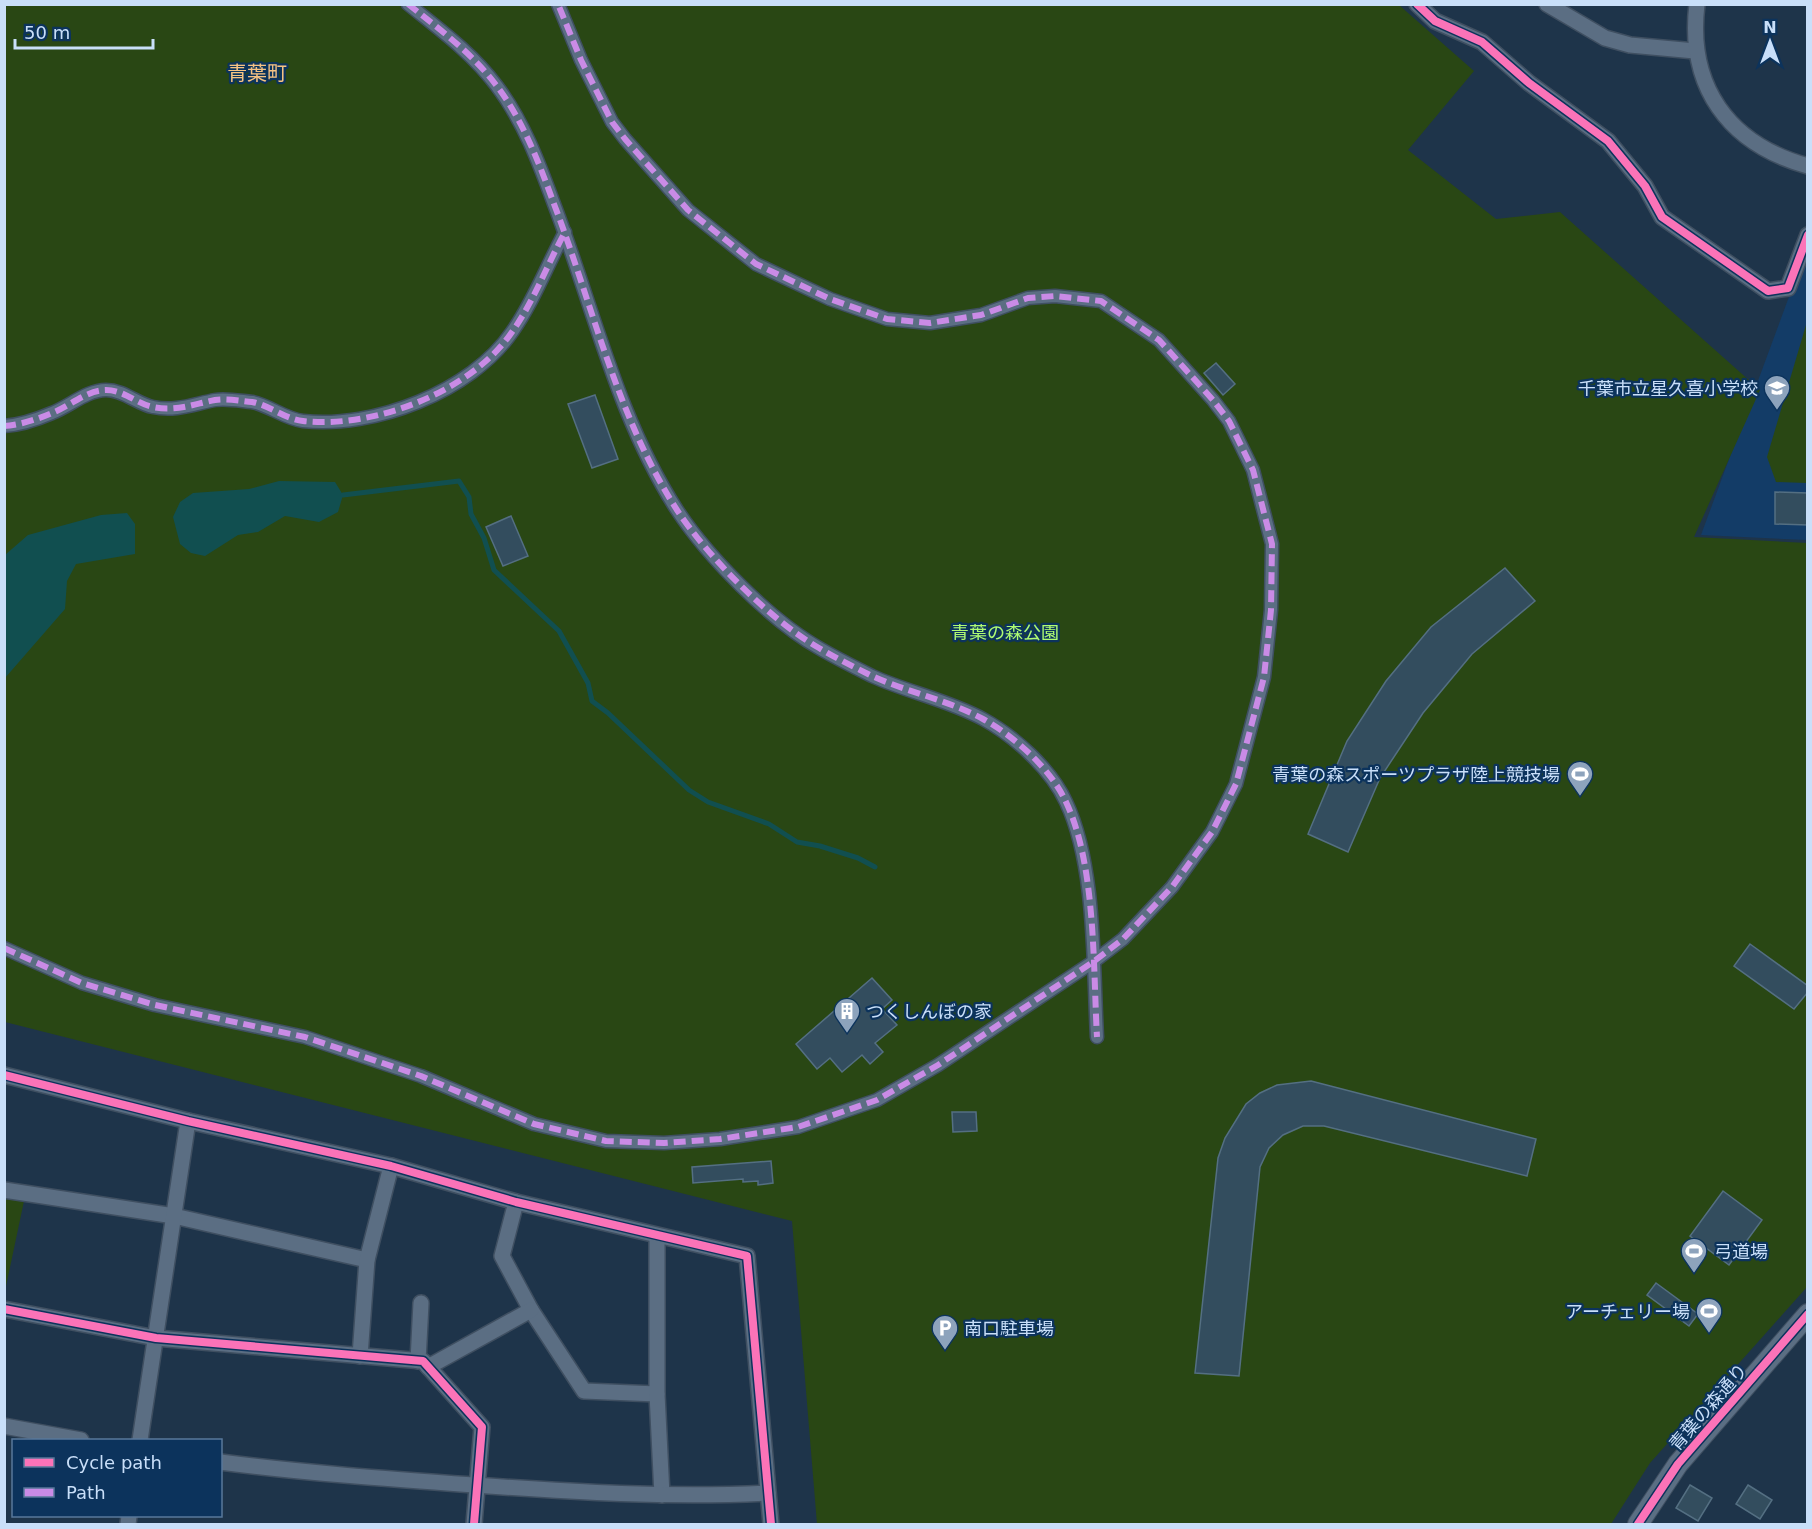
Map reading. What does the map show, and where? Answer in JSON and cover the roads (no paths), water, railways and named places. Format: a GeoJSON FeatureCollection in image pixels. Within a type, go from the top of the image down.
{"type":"FeatureCollection","features":[{"type":"Feature","properties":{"kind":"street"},"geometry":{"type":"LineString","coordinates":[[408,4],[473,58],[497,85],[522,129],[565,232],[630,420],[654,470],[678,512],[702,543],[746,590],[816,646],[873,676],[984,719],[1039,761],[1066,800],[1082,848],[1093,962],[1097,1037]]}},
{"type":"Feature","properties":{"kind":"street"},"geometry":{"type":"LineString","coordinates":[[4,948],[82,983],[155,1005],[305,1037],[421,1076],[534,1124],[606,1141],[664,1143],[720,1139],[798,1127],[877,1100],[938,1065],[1093,962],[1123,939],[1172,887],[1212,832],[1236,784],[1264,677],[1271,610],[1272,544],[1252,470],[1229,421],[1193,375],[1159,340],[1101,301],[1054,296],[1028,298],[981,315],[930,323],[898,320],[830,299],[756,264],[688,210],[650,170],[619,131],[580,60],[558,4]]}},
{"type":"Feature","properties":{"kind":"street"},"geometry":{"type":"LineString","coordinates":[[1417,4],[1435,21],[1482,42],[1530,84],[1608,141],[1645,186],[1662,217],[1768,291],[1788,288],[1808,235]]}},
{"type":"Feature","properties":{"kind":"street"},"geometry":{"type":"LineString","coordinates":[[1547,4],[1605,38],[1630,45],[1695,51]]}},
{"type":"Feature","properties":{"kind":"street"},"geometry":{"type":"LineString","coordinates":[[1697,4],[1695,51],[1702,80],[1724,117],[1748,138],[1774,153],[1808,166]]}},
{"type":"Feature","properties":{"kind":"street"},"geometry":{"type":"LineString","coordinates":[[4,426],[52,413],[93,392],[107,390],[123,393],[152,407],[181,409],[218,400],[254,402],[301,421],[355,421],[392,413],[448,386],[486,361],[511,334],[534,297],[565,232]]}},
{"type":"Feature","properties":{"kind":"street"},"geometry":{"type":"LineString","coordinates":[[4,1075],[188,1121],[391,1166],[516,1202],[747,1256],[771,1524]]}},
{"type":"Feature","properties":{"kind":"street"},"geometry":{"type":"LineString","coordinates":[[140,1439],[188,1121]]}},
{"type":"Feature","properties":{"kind":"street"},"geometry":{"type":"LineString","coordinates":[[360,1356],[367,1260],[391,1166]]}},
{"type":"Feature","properties":{"kind":"street"},"geometry":{"type":"LineString","coordinates":[[4,1190],[174,1216],[367,1260]]}},
{"type":"Feature","properties":{"kind":"street"},"geometry":{"type":"LineString","coordinates":[[516,1202],[502,1256],[531,1310],[584,1391],[657,1394]]}},
{"type":"Feature","properties":{"kind":"street"},"geometry":{"type":"LineString","coordinates":[[657,1236],[657,1394],[662,1495]]}},
{"type":"Feature","properties":{"kind":"street"},"geometry":{"type":"LineString","coordinates":[[421,1303],[423,1364],[482,1427],[474,1524]]}},
{"type":"Feature","properties":{"kind":"street"},"geometry":{"type":"LineString","coordinates":[[4,1309],[156,1338],[360,1356],[423,1364],[531,1310]]}},
{"type":"Feature","properties":{"kind":"street","name":"青葉の森通り"},"geometry":{"type":"LineString","coordinates":[[1638,1524],[1678,1464],[1807,1314]]}},
{"type":"Feature","properties":{"kind":"street"},"geometry":{"type":"LineString","coordinates":[[4,1426],[76,1439]]}},
{"type":"Feature","properties":{"kind":"street"},"geometry":{"type":"LineString","coordinates":[[222,1462],[300,1472],[584,1493],[703,1496],[768,1493]]}},
{"type":"Feature","properties":{"kind":"waterway"},"geometry":{"type":"LineString","coordinates":[[343,495],[459,481],[469,497],[471,514],[484,538],[494,570],[559,631],[588,683],[592,701],[608,713],[689,790],[708,802],[769,824],[797,842],[820,846],[858,858],[875,867]]}},
{"type":"Feature","properties":{"kind":"place","name":"千葉市立星久喜小学校"},"geometry":{"type":"Point","coordinates":[1777,411]}},
{"type":"Feature","properties":{"kind":"place","name":"青葉の森スポーツプラザ陸上競技場"},"geometry":{"type":"Point","coordinates":[1580,797]}},
{"type":"Feature","properties":{"kind":"place","name":"つくしんぼの家"},"geometry":{"type":"Point","coordinates":[847,1034]}},
{"type":"Feature","properties":{"kind":"place","name":"弓道場"},"geometry":{"type":"Point","coordinates":[1694,1274]}},
{"type":"Feature","properties":{"kind":"place","name":"アーチェリー場"},"geometry":{"type":"Point","coordinates":[1709,1334]}},
{"type":"Feature","properties":{"kind":"place","name":"南口駐車場"},"geometry":{"type":"Point","coordinates":[945,1351]}},
{"type":"Feature","properties":{"kind":"district","name":"青葉町"},"geometry":{"type":"Point","coordinates":[257,73]}},
{"type":"Feature","properties":{"kind":"park label","name":"青葉の森公園"},"geometry":{"type":"Point","coordinates":[1005,632]}}]}
